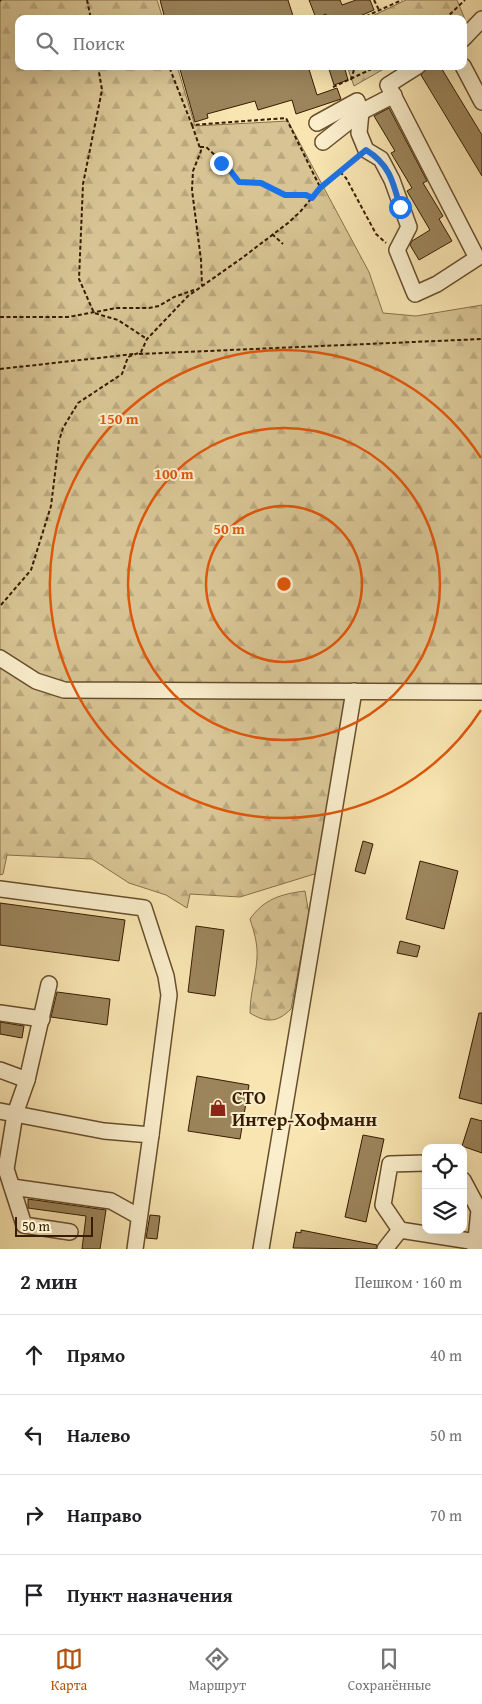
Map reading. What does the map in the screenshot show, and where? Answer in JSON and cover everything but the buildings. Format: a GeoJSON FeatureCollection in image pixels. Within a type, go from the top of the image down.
{"type":"FeatureCollection","features":[{"type":"Feature","properties":{"kind":"street"},"geometry":{"type":"LineString","coordinates":[[467,35],[482,19]]}},
{"type":"Feature","properties":{"kind":"street"},"geometry":{"type":"LineString","coordinates":[[317,123],[357,101],[361,112],[359,133],[366,150],[381,159],[392,180],[409,227],[397,250],[415,294],[437,284],[480,257],[388,85],[412,70]]}},
{"type":"Feature","properties":{"kind":"street"},"geometry":{"type":"LineString","coordinates":[[465,70],[482,102]]}},
{"type":"Feature","properties":{"kind":"street"},"geometry":{"type":"LineString","coordinates":[[323,142],[361,112],[394,95]]}},
{"type":"Feature","properties":{"kind":"street"},"geometry":{"type":"LineString","coordinates":[[0,658],[36,681],[64,690],[482,692]]}},
{"type":"Feature","properties":{"kind":"street"},"geometry":{"type":"LineString","coordinates":[[261,1249],[354,691]]}},
{"type":"Feature","properties":{"kind":"street"},"geometry":{"type":"LineString","coordinates":[[0,889],[144,908],[166,976],[169,995],[134,1249]]}},
{"type":"Feature","properties":{"kind":"street"},"geometry":{"type":"LineString","coordinates":[[49,984],[26,1080],[7,1113],[6,1169],[24,1226],[70,1232]]}},
{"type":"Feature","properties":{"kind":"street"},"geometry":{"type":"LineString","coordinates":[[0,1013],[42,1019]]}},
{"type":"Feature","properties":{"kind":"street"},"geometry":{"type":"LineString","coordinates":[[0,1070],[26,1080]]}},
{"type":"Feature","properties":{"kind":"street"},"geometry":{"type":"LineString","coordinates":[[7,1113],[104,1131],[151,1135]]}},
{"type":"Feature","properties":{"kind":"street"},"geometry":{"type":"LineString","coordinates":[[422,1163],[390,1164],[383,1205],[400,1230],[477,1241],[478,1196],[467,1184]]}},
{"type":"Feature","properties":{"kind":"street"},"geometry":{"type":"LineString","coordinates":[[12,1186],[111,1201],[138,1216]]}},
{"type":"Feature","properties":{"kind":"street"},"geometry":{"type":"LineString","coordinates":[[385,1249],[400,1230]]}},
{"type":"Feature","properties":{"kind":"path"},"geometry":{"type":"LineString","coordinates":[[87,0],[90,15]]}},
{"type":"Feature","properties":{"kind":"path"},"geometry":{"type":"LineString","coordinates":[[374,0],[379,10]]}},
{"type":"Feature","properties":{"kind":"path"},"geometry":{"type":"LineString","coordinates":[[369,15],[402,0]]}},
{"type":"Feature","properties":{"kind":"path"},"geometry":{"type":"LineString","coordinates":[[449,15],[465,0]]}},
{"type":"Feature","properties":{"kind":"path"},"geometry":{"type":"LineString","coordinates":[[99,70],[102,90],[83,184],[79,279],[94,313],[118,320],[147,339]]}},
{"type":"Feature","properties":{"kind":"path"},"geometry":{"type":"LineString","coordinates":[[170,70],[200,147],[200,158],[193,171],[192,196],[200,247],[202,286]]}},
{"type":"Feature","properties":{"kind":"path"},"geometry":{"type":"LineString","coordinates":[[351,80],[354,70]]}},
{"type":"Feature","properties":{"kind":"path"},"geometry":{"type":"LineString","coordinates":[[333,87],[370,70]]}},
{"type":"Feature","properties":{"kind":"path"},"geometry":{"type":"LineString","coordinates":[[192,124],[286,118],[320,188]]}},
{"type":"Feature","properties":{"kind":"path"},"geometry":{"type":"LineString","coordinates":[[200,147],[206,147],[221,163],[225,164],[239,182],[261,183],[285,195],[306,195],[312,198]]}},
{"type":"Feature","properties":{"kind":"path"},"geometry":{"type":"LineString","coordinates":[[0,605],[31,570],[51,506],[59,441],[63,428],[78,403],[116,379],[124,371],[128,357],[144,349],[147,339],[172,311],[196,290],[254,249],[300,212],[320,188],[366,150]]}},
{"type":"Feature","properties":{"kind":"path"},"geometry":{"type":"LineString","coordinates":[[340,172],[346,178],[376,234],[397,250]]}},
{"type":"Feature","properties":{"kind":"path"},"geometry":{"type":"LineString","coordinates":[[271,234],[283,244]]}},
{"type":"Feature","properties":{"kind":"path"},"geometry":{"type":"LineString","coordinates":[[0,316],[68,317],[117,308],[143,309],[159,306],[174,297],[196,290]]}},
{"type":"Feature","properties":{"kind":"path"},"geometry":{"type":"LineString","coordinates":[[0,369],[137,354],[482,339]]}},
{"type":"Feature","properties":{"kind":"green space"},"geometry":{"type":"Polygon","coordinates":[[[0,0],[157,0],[162,15],[15,15],[15,70],[178,70],[195,126],[288,121],[369,272],[383,313],[416,316],[482,305],[482,692],[354,691],[324,871],[240,897],[190,894],[187,908],[166,895],[129,883],[92,859],[7,855],[3,874],[0,875],[0,0]]]}},
{"type":"Feature","properties":{"kind":"green space"},"geometry":{"type":"Polygon","coordinates":[[[406,0],[457,0],[463,15],[374,15],[406,0]]]}},
{"type":"Feature","properties":{"kind":"green space"},"geometry":{"type":"Polygon","coordinates":[[[348,70],[382,70],[354,86],[348,70]]]}},
{"type":"Feature","properties":{"kind":"green space"},"geometry":{"type":"Polygon","coordinates":[[[305,891],[309,914],[291,1009],[276,1019],[261,1019],[250,1013],[257,953],[250,919],[267,902],[281,896],[305,891]]]}},
{"type":"Feature","properties":{"kind":"place","name":"СТО Интер-Хофманн"},"geometry":{"type":"Point","coordinates":[218,1108]}},
{"type":"Feature","properties":{"kind":"route"},"geometry":{"type":"LineString","coordinates":[[221,163],[225,164],[239,182],[249,184],[261,183],[285,195],[306,195],[312,198],[320,188],[366,150],[381,159],[392,180],[400,207]]}}]}
